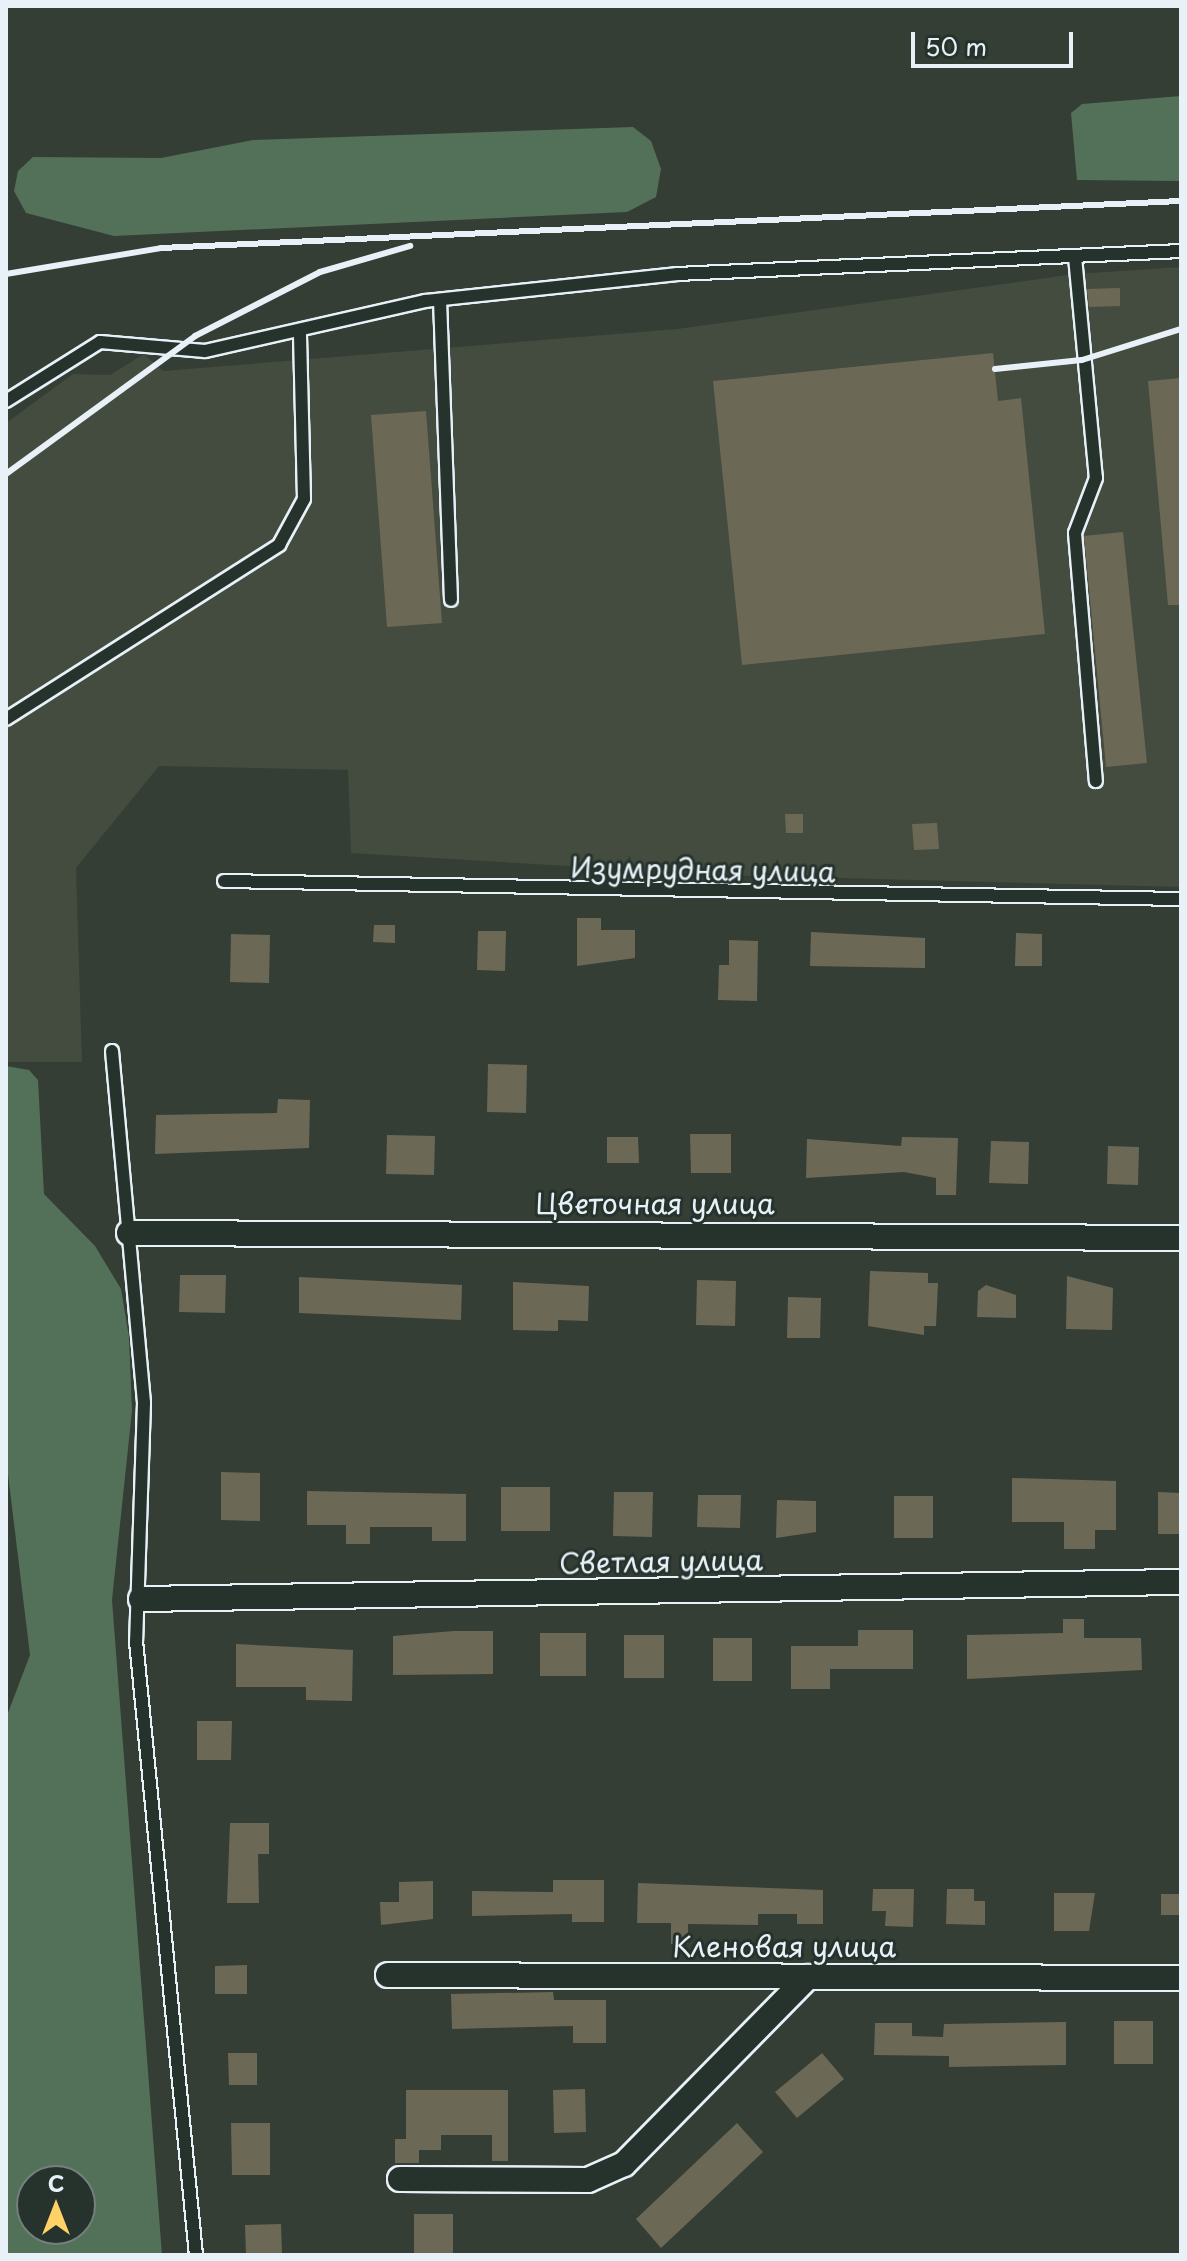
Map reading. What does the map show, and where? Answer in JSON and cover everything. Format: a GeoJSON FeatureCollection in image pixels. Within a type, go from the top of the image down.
{"type":"FeatureCollection","features":[{"type":"Feature","properties":{"kind":"street","name":"Цветочная улица"},"geometry":{"type":"LineString","coordinates":[[129,1233],[1181,1238]]}},
{"type":"Feature","properties":{"kind":"street","name":"Светлая улица"},"geometry":{"type":"LineString","coordinates":[[141,1599],[1181,1582]]}},
{"type":"Feature","properties":{"kind":"street","name":"Кленовая улица"},"geometry":{"type":"LineString","coordinates":[[388,1975],[1181,1978]]}},
{"type":"Feature","properties":{"kind":"street"},"geometry":{"type":"LineString","coordinates":[[400,2179],[588,2180],[624,2164],[808,1977]]}},
{"type":"Feature","properties":{"kind":"lane"},"geometry":{"type":"LineString","coordinates":[[6,401],[100,342],[205,351],[440,300],[677,274],[1181,251]]}},
{"type":"Feature","properties":{"kind":"lane"},"geometry":{"type":"LineString","coordinates":[[1075,257],[1096,478],[1075,533],[1096,781]]}},
{"type":"Feature","properties":{"kind":"lane"},"geometry":{"type":"LineString","coordinates":[[440,300],[451,600]]}},
{"type":"Feature","properties":{"kind":"lane"},"geometry":{"type":"LineString","coordinates":[[6,719],[279,545],[304,499],[300,332]]}},
{"type":"Feature","properties":{"kind":"lane","name":"Изумрудная улица"},"geometry":{"type":"LineString","coordinates":[[224,881],[1181,899]]}},
{"type":"Feature","properties":{"kind":"lane"},"geometry":{"type":"LineString","coordinates":[[112,1051],[144,1403],[141,1599],[136,1641],[196,2255]]}},
{"type":"Feature","properties":{"kind":"shaded area"},"geometry":{"type":"Polygon","coordinates":[[[1181,267],[1181,887],[719,875],[351,853],[348,770],[159,766],[76,868],[82,1062],[6,1062],[6,423],[73,374],[110,375],[144,354],[163,371],[677,329],[1075,274],[1181,267]]]}},
{"type":"Feature","properties":{"kind":"green space"},"geometry":{"type":"Polygon","coordinates":[[[1181,96],[1181,181],[1077,180],[1071,113],[1082,104],[1181,96]]]}},
{"type":"Feature","properties":{"kind":"green space"},"geometry":{"type":"Polygon","coordinates":[[[633,127],[651,141],[661,169],[656,197],[627,212],[114,236],[26,213],[14,191],[18,171],[33,157],[161,158],[253,140],[633,127]]]}},
{"type":"Feature","properties":{"kind":"green space"},"geometry":{"type":"Polygon","coordinates":[[[6,1066],[29,1070],[38,1080],[44,1194],[95,1246],[121,1289],[129,1337],[132,1411],[112,1600],[162,2255],[6,2255],[6,1718],[30,1655],[6,1458],[6,1066]]]}},
{"type":"Feature","properties":{"kind":"building"},"geometry":{"type":"Polygon","coordinates":[[[1120,288],[1120,306],[1089,307],[1087,289],[1120,288]]]}},
{"type":"Feature","properties":{"kind":"building"},"geometry":{"type":"Polygon","coordinates":[[[993,353],[998,401],[1021,398],[1045,634],[742,665],[713,381],[993,353]]]}},
{"type":"Feature","properties":{"kind":"building"},"geometry":{"type":"Polygon","coordinates":[[[1181,378],[1181,605],[1168,605],[1148,381],[1181,378]]]}},
{"type":"Feature","properties":{"kind":"building"},"geometry":{"type":"Polygon","coordinates":[[[426,411],[442,623],[387,627],[371,415],[426,411]]]}},
{"type":"Feature","properties":{"kind":"building"},"geometry":{"type":"Polygon","coordinates":[[[1123,532],[1147,763],[1106,767],[1084,536],[1123,532]]]}},
{"type":"Feature","properties":{"kind":"building"},"geometry":{"type":"Polygon","coordinates":[[[785,814],[803,814],[803,833],[786,833],[785,814]]]}},
{"type":"Feature","properties":{"kind":"building"},"geometry":{"type":"Polygon","coordinates":[[[937,823],[939,849],[914,850],[912,824],[937,823]]]}},
{"type":"Feature","properties":{"kind":"building"},"geometry":{"type":"Polygon","coordinates":[[[577,918],[601,918],[601,930],[635,930],[635,958],[577,966],[577,918]]]}},
{"type":"Feature","properties":{"kind":"building"},"geometry":{"type":"Polygon","coordinates":[[[374,925],[395,925],[395,943],[373,942],[374,925]]]}},
{"type":"Feature","properties":{"kind":"building"},"geometry":{"type":"Polygon","coordinates":[[[478,931],[506,931],[505,971],[477,970],[478,931]]]}},
{"type":"Feature","properties":{"kind":"building"},"geometry":{"type":"Polygon","coordinates":[[[811,932],[925,938],[925,968],[810,966],[811,932]]]}},
{"type":"Feature","properties":{"kind":"building"},"geometry":{"type":"Polygon","coordinates":[[[1016,933],[1042,934],[1042,966],[1015,966],[1016,933]]]}},
{"type":"Feature","properties":{"kind":"building"},"geometry":{"type":"Polygon","coordinates":[[[231,934],[270,935],[269,983],[230,982],[231,934]]]}},
{"type":"Feature","properties":{"kind":"building"},"geometry":{"type":"Polygon","coordinates":[[[729,940],[758,941],[757,1001],[718,1000],[719,965],[729,965],[729,940]]]}},
{"type":"Feature","properties":{"kind":"building"},"geometry":{"type":"Polygon","coordinates":[[[488,1064],[527,1065],[526,1113],[487,1112],[488,1064]]]}},
{"type":"Feature","properties":{"kind":"building"},"geometry":{"type":"Polygon","coordinates":[[[278,1099],[310,1100],[309,1148],[155,1154],[156,1115],[277,1113],[278,1099]]]}},
{"type":"Feature","properties":{"kind":"building"},"geometry":{"type":"Polygon","coordinates":[[[690,1134],[731,1134],[731,1173],[691,1173],[690,1134]]]}},
{"type":"Feature","properties":{"kind":"building"},"geometry":{"type":"Polygon","coordinates":[[[387,1135],[435,1136],[434,1175],[386,1174],[387,1135]]]}},
{"type":"Feature","properties":{"kind":"building"},"geometry":{"type":"Polygon","coordinates":[[[607,1137],[638,1137],[639,1163],[607,1163],[607,1137]]]}},
{"type":"Feature","properties":{"kind":"building"},"geometry":{"type":"Polygon","coordinates":[[[902,1137],[958,1138],[956,1195],[936,1195],[936,1178],[904,1172],[806,1178],[807,1139],[901,1146],[902,1137]]]}},
{"type":"Feature","properties":{"kind":"building"},"geometry":{"type":"Polygon","coordinates":[[[991,1141],[1029,1142],[1028,1184],[989,1183],[991,1141]]]}},
{"type":"Feature","properties":{"kind":"building"},"geometry":{"type":"Polygon","coordinates":[[[1108,1146],[1139,1147],[1138,1185],[1107,1184],[1108,1146]]]}},
{"type":"Feature","properties":{"kind":"building"},"geometry":{"type":"Polygon","coordinates":[[[870,1271],[928,1273],[928,1283],[938,1283],[936,1326],[924,1326],[924,1335],[868,1326],[870,1271]]]}},
{"type":"Feature","properties":{"kind":"building"},"geometry":{"type":"Polygon","coordinates":[[[180,1275],[226,1275],[225,1313],[179,1312],[180,1275]]]}},
{"type":"Feature","properties":{"kind":"building"},"geometry":{"type":"Polygon","coordinates":[[[1067,1276],[1113,1288],[1112,1330],[1066,1329],[1067,1276]]]}},
{"type":"Feature","properties":{"kind":"building"},"geometry":{"type":"Polygon","coordinates":[[[299,1277],[462,1285],[461,1320],[299,1313],[299,1277]]]}},
{"type":"Feature","properties":{"kind":"building"},"geometry":{"type":"Polygon","coordinates":[[[697,1280],[736,1281],[735,1326],[696,1325],[697,1280]]]}},
{"type":"Feature","properties":{"kind":"building"},"geometry":{"type":"Polygon","coordinates":[[[513,1282],[589,1286],[588,1321],[558,1320],[558,1331],[513,1330],[513,1282]]]}},
{"type":"Feature","properties":{"kind":"building"},"geometry":{"type":"Polygon","coordinates":[[[986,1285],[1016,1295],[1016,1318],[977,1317],[978,1291],[986,1285]]]}},
{"type":"Feature","properties":{"kind":"building"},"geometry":{"type":"Polygon","coordinates":[[[788,1297],[821,1298],[820,1338],[787,1338],[788,1297]]]}},
{"type":"Feature","properties":{"kind":"building"},"geometry":{"type":"Polygon","coordinates":[[[221,1472],[260,1473],[260,1521],[221,1520],[221,1472]]]}},
{"type":"Feature","properties":{"kind":"building"},"geometry":{"type":"Polygon","coordinates":[[[1012,1478],[1116,1481],[1116,1530],[1095,1530],[1095,1549],[1064,1549],[1064,1522],[1012,1522],[1012,1478]]]}},
{"type":"Feature","properties":{"kind":"building"},"geometry":{"type":"Polygon","coordinates":[[[501,1487],[550,1487],[550,1531],[501,1531],[501,1487]]]}},
{"type":"Feature","properties":{"kind":"building"},"geometry":{"type":"Polygon","coordinates":[[[307,1491],[466,1494],[466,1541],[432,1541],[432,1527],[370,1527],[370,1544],[346,1544],[346,1525],[307,1525],[307,1491]]]}},
{"type":"Feature","properties":{"kind":"building"},"geometry":{"type":"Polygon","coordinates":[[[614,1492],[653,1492],[652,1537],[613,1536],[614,1492]]]}},
{"type":"Feature","properties":{"kind":"building"},"geometry":{"type":"Polygon","coordinates":[[[1158,1492],[1181,1493],[1181,1534],[1158,1534],[1158,1492]]]}},
{"type":"Feature","properties":{"kind":"building"},"geometry":{"type":"Polygon","coordinates":[[[698,1495],[741,1495],[740,1528],[697,1527],[698,1495]]]}},
{"type":"Feature","properties":{"kind":"building"},"geometry":{"type":"Polygon","coordinates":[[[894,1496],[933,1496],[933,1538],[894,1538],[894,1496]]]}},
{"type":"Feature","properties":{"kind":"building"},"geometry":{"type":"Polygon","coordinates":[[[777,1500],[816,1501],[816,1532],[776,1538],[777,1500]]]}},
{"type":"Feature","properties":{"kind":"building"},"geometry":{"type":"Polygon","coordinates":[[[1063,1619],[1084,1619],[1084,1638],[1141,1638],[1142,1670],[967,1679],[967,1635],[1063,1633],[1063,1619]]]}},
{"type":"Feature","properties":{"kind":"building"},"geometry":{"type":"Polygon","coordinates":[[[858,1630],[913,1630],[913,1669],[830,1669],[830,1689],[791,1689],[791,1646],[858,1646],[858,1630]]]}},
{"type":"Feature","properties":{"kind":"building"},"geometry":{"type":"Polygon","coordinates":[[[493,1631],[493,1674],[393,1675],[393,1636],[493,1631]]]}},
{"type":"Feature","properties":{"kind":"building"},"geometry":{"type":"Polygon","coordinates":[[[540,1633],[586,1633],[586,1676],[540,1676],[540,1633]]]}},
{"type":"Feature","properties":{"kind":"building"},"geometry":{"type":"Polygon","coordinates":[[[624,1635],[664,1635],[664,1678],[624,1678],[624,1635]]]}},
{"type":"Feature","properties":{"kind":"building"},"geometry":{"type":"Polygon","coordinates":[[[713,1638],[752,1638],[752,1681],[713,1681],[713,1638]]]}},
{"type":"Feature","properties":{"kind":"building"},"geometry":{"type":"Polygon","coordinates":[[[236,1644],[353,1650],[352,1701],[306,1700],[306,1687],[236,1687],[236,1644]]]}},
{"type":"Feature","properties":{"kind":"building"},"geometry":{"type":"Polygon","coordinates":[[[197,1721],[232,1721],[231,1760],[197,1760],[197,1721]]]}},
{"type":"Feature","properties":{"kind":"building"},"geometry":{"type":"Polygon","coordinates":[[[230,1823],[269,1823],[269,1854],[258,1854],[259,1903],[227,1903],[230,1823]]]}},
{"type":"Feature","properties":{"kind":"building"},"geometry":{"type":"Polygon","coordinates":[[[553,1880],[604,1880],[604,1922],[572,1922],[572,1914],[472,1916],[472,1891],[553,1892],[553,1880]]]}},
{"type":"Feature","properties":{"kind":"building"},"geometry":{"type":"Polygon","coordinates":[[[433,1881],[433,1919],[381,1925],[380,1902],[399,1902],[399,1882],[433,1881]]]}},
{"type":"Feature","properties":{"kind":"building"},"geometry":{"type":"Polygon","coordinates":[[[638,1883],[823,1890],[823,1924],[797,1924],[797,1914],[758,1914],[758,1925],[688,1924],[688,1944],[671,1944],[671,1923],[637,1923],[638,1883]]]}},
{"type":"Feature","properties":{"kind":"building"},"geometry":{"type":"Polygon","coordinates":[[[873,1889],[914,1889],[913,1927],[885,1926],[886,1911],[872,1911],[873,1889]]]}},
{"type":"Feature","properties":{"kind":"building"},"geometry":{"type":"Polygon","coordinates":[[[947,1889],[974,1889],[974,1901],[985,1901],[985,1925],[946,1924],[947,1889]]]}},
{"type":"Feature","properties":{"kind":"building"},"geometry":{"type":"Polygon","coordinates":[[[1054,1893],[1095,1893],[1089,1931],[1054,1931],[1054,1893]]]}},
{"type":"Feature","properties":{"kind":"building"},"geometry":{"type":"Polygon","coordinates":[[[1161,1894],[1181,1894],[1181,1915],[1161,1915],[1161,1894]]]}},
{"type":"Feature","properties":{"kind":"building"},"geometry":{"type":"Polygon","coordinates":[[[247,1965],[247,1994],[215,1994],[215,1966],[247,1965]]]}},
{"type":"Feature","properties":{"kind":"building"},"geometry":{"type":"Polygon","coordinates":[[[553,1992],[554,2000],[606,2000],[606,2043],[573,2043],[573,2026],[452,2029],[451,1994],[553,1992]]]}},
{"type":"Feature","properties":{"kind":"building"},"geometry":{"type":"Polygon","coordinates":[[[1114,2021],[1153,2021],[1153,2064],[1114,2064],[1114,2021]]]}},
{"type":"Feature","properties":{"kind":"building"},"geometry":{"type":"Polygon","coordinates":[[[1066,2022],[1066,2065],[949,2067],[949,2056],[874,2055],[875,2023],[912,2023],[912,2036],[943,2037],[944,2024],[1066,2022]]]}},
{"type":"Feature","properties":{"kind":"building"},"geometry":{"type":"Polygon","coordinates":[[[228,2053],[257,2053],[257,2085],[229,2085],[228,2053]]]}},
{"type":"Feature","properties":{"kind":"building"},"geometry":{"type":"Polygon","coordinates":[[[822,2053],[844,2079],[797,2118],[775,2092],[822,2053]]]}},
{"type":"Feature","properties":{"kind":"building"},"geometry":{"type":"Polygon","coordinates":[[[585,2089],[586,2132],[554,2133],[553,2090],[585,2089]]]}},
{"type":"Feature","properties":{"kind":"building"},"geometry":{"type":"Polygon","coordinates":[[[406,2090],[508,2090],[508,2161],[492,2161],[492,2135],[441,2135],[441,2150],[419,2150],[419,2163],[395,2163],[395,2139],[406,2139],[406,2090]]]}},
{"type":"Feature","properties":{"kind":"building"},"geometry":{"type":"Polygon","coordinates":[[[231,2123],[270,2123],[270,2175],[232,2175],[231,2123]]]}},
{"type":"Feature","properties":{"kind":"building"},"geometry":{"type":"Polygon","coordinates":[[[737,2123],[763,2152],[661,2248],[636,2219],[737,2123]]]}},
{"type":"Feature","properties":{"kind":"building"},"geometry":{"type":"Polygon","coordinates":[[[414,2214],[453,2214],[453,2255],[414,2255],[414,2214]]]}},
{"type":"Feature","properties":{"kind":"building"},"geometry":{"type":"Polygon","coordinates":[[[281,2224],[282,2255],[246,2255],[245,2225],[281,2224]]]}},
{"type":"Feature","properties":{"kind":"railway"},"geometry":{"type":"LineString","coordinates":[[6,274],[161,248],[1181,201]]}},
{"type":"Feature","properties":{"kind":"railway"},"geometry":{"type":"LineString","coordinates":[[6,474],[195,336],[320,272],[410,246]]}},
{"type":"Feature","properties":{"kind":"railway"},"geometry":{"type":"LineString","coordinates":[[995,369],[1082,360],[1181,329]]}}]}
